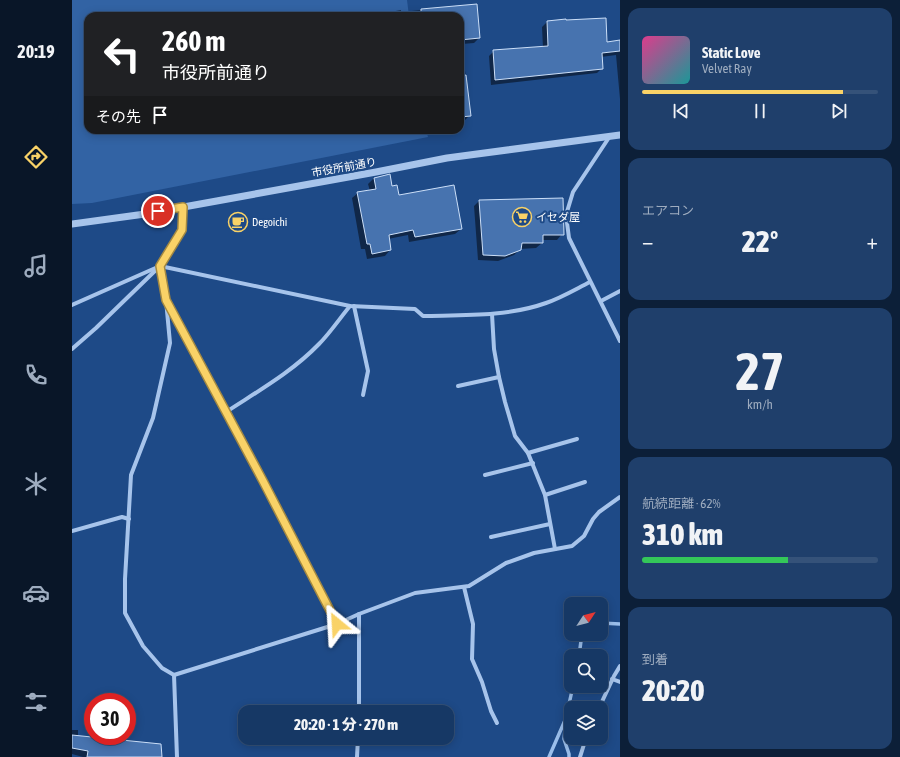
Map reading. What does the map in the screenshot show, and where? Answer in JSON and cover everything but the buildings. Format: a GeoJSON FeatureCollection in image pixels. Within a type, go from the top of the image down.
{"type":"FeatureCollection","features":[{"type":"Feature","properties":{"kind":"street","name":"市役所前通り"},"geometry":{"type":"LineString","coordinates":[[72,224],[145,214],[447,158],[620,135]]}},
{"type":"Feature","properties":{"kind":"street"},"geometry":{"type":"LineString","coordinates":[[610,136],[574,192],[566,216],[569,238],[620,341]]}},
{"type":"Feature","properties":{"kind":"street"},"geometry":{"type":"LineString","coordinates":[[72,348],[96,328],[160,266],[182,230],[183,207]]}},
{"type":"Feature","properties":{"kind":"street"},"geometry":{"type":"LineString","coordinates":[[72,305],[160,266],[352,306],[415,309],[423,316],[492,314],[522,310],[546,303],[590,282]]}},
{"type":"Feature","properties":{"kind":"street"},"geometry":{"type":"LineString","coordinates":[[160,266],[166,300],[170,343],[153,418],[131,475],[130,519],[125,579],[125,613],[143,646],[162,668],[174,675],[337,624],[415,593],[469,586],[506,563],[534,553],[572,546],[584,536],[593,519],[599,512],[620,497]]}},
{"type":"Feature","properties":{"kind":"street"},"geometry":{"type":"LineString","coordinates":[[601,301],[620,291]]}},
{"type":"Feature","properties":{"kind":"street"},"geometry":{"type":"LineString","coordinates":[[166,300],[337,624]]}},
{"type":"Feature","properties":{"kind":"street"},"geometry":{"type":"LineString","coordinates":[[352,306],[368,371],[363,395]]}},
{"type":"Feature","properties":{"kind":"street"},"geometry":{"type":"LineString","coordinates":[[226,412],[297,364],[319,344],[352,306]]}},
{"type":"Feature","properties":{"kind":"street"},"geometry":{"type":"LineString","coordinates":[[492,314],[494,349],[499,377],[515,436],[528,453],[545,495],[555,549]]}},
{"type":"Feature","properties":{"kind":"street"},"geometry":{"type":"LineString","coordinates":[[458,386],[499,377]]}},
{"type":"Feature","properties":{"kind":"street"},"geometry":{"type":"LineString","coordinates":[[528,453],[577,439]]}},
{"type":"Feature","properties":{"kind":"street"},"geometry":{"type":"LineString","coordinates":[[485,475],[533,463]]}},
{"type":"Feature","properties":{"kind":"street"},"geometry":{"type":"LineString","coordinates":[[545,495],[585,482]]}},
{"type":"Feature","properties":{"kind":"street"},"geometry":{"type":"LineString","coordinates":[[72,531],[122,517],[130,519]]}},
{"type":"Feature","properties":{"kind":"street"},"geometry":{"type":"LineString","coordinates":[[491,538],[550,524]]}},
{"type":"Feature","properties":{"kind":"street"},"geometry":{"type":"LineString","coordinates":[[464,587],[473,624],[472,659],[482,682],[491,711],[497,723]]}},
{"type":"Feature","properties":{"kind":"street"},"geometry":{"type":"LineString","coordinates":[[358,705],[359,614]]}},
{"type":"Feature","properties":{"kind":"street"},"geometry":{"type":"LineString","coordinates":[[602,701],[612,679],[620,666]]}},
{"type":"Feature","properties":{"kind":"street"},"geometry":{"type":"LineString","coordinates":[[174,675],[177,757]]}},
{"type":"Feature","properties":{"kind":"street"},"geometry":{"type":"LineString","coordinates":[[612,679],[620,682]]}},
{"type":"Feature","properties":{"kind":"street"},"geometry":{"type":"LineString","coordinates":[[357,757],[358,745]]}},
{"type":"Feature","properties":{"kind":"street"},"geometry":{"type":"LineString","coordinates":[[580,757],[584,745]]}},
{"type":"Feature","properties":{"kind":"shaded area"},"geometry":{"type":"Polygon","coordinates":[[[72,0],[407,0],[408,12],[84,12],[84,134],[427,134],[428,137],[92,203],[72,204],[72,0]]]}},
{"type":"Feature","properties":{"kind":"waterway"},"geometry":{"type":"LineString","coordinates":[[608,623],[620,624]]}},
{"type":"Feature","properties":{"kind":"waterway"},"geometry":{"type":"LineString","coordinates":[[580,649],[581,641]]}},
{"type":"Feature","properties":{"kind":"waterway"},"geometry":{"type":"LineString","coordinates":[[549,757],[566,718],[571,693]]}},
{"type":"Feature","properties":{"kind":"waterway"},"geometry":{"type":"LineString","coordinates":[[566,745],[569,757]]}},
{"type":"Feature","properties":{"kind":"place","name":"イセダ屋"},"geometry":{"type":"Point","coordinates":[522,217]}},
{"type":"Feature","properties":{"kind":"place","name":"Degoichi"},"geometry":{"type":"Point","coordinates":[238,222]}},
{"type":"Feature","properties":{"kind":"route"},"geometry":{"type":"LineString","coordinates":[[158,211],[183,207],[182,230],[160,266],[166,300],[263,481],[337,624]]}}]}
